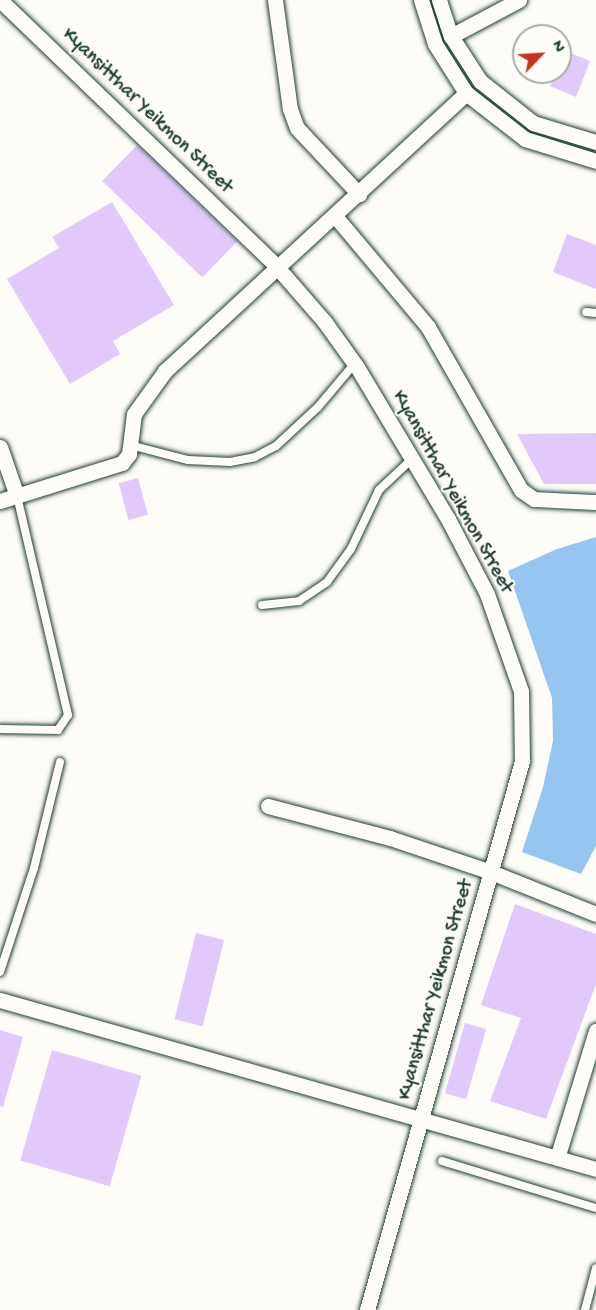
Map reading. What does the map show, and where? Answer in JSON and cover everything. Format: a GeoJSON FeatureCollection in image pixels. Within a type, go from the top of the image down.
{"type":"FeatureCollection","features":[{"type":"Feature","properties":{"kind":"street","name":"Kyansitthar Yeikmon Street"},"geometry":{"type":"LineString","coordinates":[[0,0],[13,8],[278,267],[355,363],[488,594],[521,691],[522,761],[367,1310]]}},
{"type":"Feature","properties":{"kind":"street"},"geometry":{"type":"LineString","coordinates":[[275,0],[290,109],[297,128],[359,194]]}},
{"type":"Feature","properties":{"kind":"street"},"geometry":{"type":"LineString","coordinates":[[420,0],[435,44],[466,93],[525,139],[596,161]]}},
{"type":"Feature","properties":{"kind":"street"},"geometry":{"type":"LineString","coordinates":[[439,0],[451,36],[480,81],[533,123],[596,142]]}},
{"type":"Feature","properties":{"kind":"street"},"geometry":{"type":"LineString","coordinates":[[451,36],[519,0]]}},
{"type":"Feature","properties":{"kind":"street"},"geometry":{"type":"LineString","coordinates":[[0,501],[122,463],[130,445],[134,414],[165,371],[466,93]]}},
{"type":"Feature","properties":{"kind":"street"},"geometry":{"type":"LineString","coordinates":[[335,216],[428,327],[521,490],[534,499],[596,502]]}},
{"type":"Feature","properties":{"kind":"street"},"geometry":{"type":"LineString","coordinates":[[0,447],[17,496]]}},
{"type":"Feature","properties":{"kind":"street"},"geometry":{"type":"LineString","coordinates":[[268,806],[390,838],[491,872],[596,914]]}},
{"type":"Feature","properties":{"kind":"street"},"geometry":{"type":"LineString","coordinates":[[0,1000],[423,1116],[596,1168]]}},
{"type":"Feature","properties":{"kind":"street"},"geometry":{"type":"LineString","coordinates":[[558,1155],[596,1031]]}},
{"type":"Feature","properties":{"kind":"lane"},"geometry":{"type":"LineString","coordinates":[[586,312],[596,313]]}},
{"type":"Feature","properties":{"kind":"lane"},"geometry":{"type":"LineString","coordinates":[[130,445],[188,460],[230,462],[255,458],[276,446],[318,407],[355,363]]}},
{"type":"Feature","properties":{"kind":"lane"},"geometry":{"type":"LineString","coordinates":[[262,605],[299,601],[327,582],[351,549],[379,490],[412,459]]}},
{"type":"Feature","properties":{"kind":"lane"},"geometry":{"type":"LineString","coordinates":[[0,729],[58,730],[68,715],[17,496]]}},
{"type":"Feature","properties":{"kind":"lane"},"geometry":{"type":"LineString","coordinates":[[0,972],[34,868],[60,762]]}},
{"type":"Feature","properties":{"kind":"lane"},"geometry":{"type":"LineString","coordinates":[[442,1161],[596,1208]]}},
{"type":"Feature","properties":{"kind":"lane"},"geometry":{"type":"LineString","coordinates":[[585,1310],[596,1268]]}},
{"type":"Feature","properties":{"kind":"water"},"geometry":{"type":"Polygon","coordinates":[[[596,537],[596,846],[581,874],[522,852],[543,787],[553,741],[552,698],[508,571],[557,549],[596,537]]]}},
{"type":"Feature","properties":{"kind":"building"},"geometry":{"type":"Polygon","coordinates":[[[572,54],[590,61],[576,97],[550,86],[551,84],[572,84],[572,54]]]}},
{"type":"Feature","properties":{"kind":"building"},"geometry":{"type":"Polygon","coordinates":[[[137,145],[237,242],[202,278],[102,181],[137,145]]]}},
{"type":"Feature","properties":{"kind":"building"},"geometry":{"type":"Polygon","coordinates":[[[112,202],[174,305],[113,341],[120,354],[70,384],[7,279],[59,248],[52,237],[112,202]]]}},
{"type":"Feature","properties":{"kind":"building"},"geometry":{"type":"Polygon","coordinates":[[[567,234],[596,245],[596,289],[553,272],[567,234]]]}},
{"type":"Feature","properties":{"kind":"building"},"geometry":{"type":"Polygon","coordinates":[[[596,433],[596,484],[544,484],[517,434],[596,433]]]}},
{"type":"Feature","properties":{"kind":"building"},"geometry":{"type":"Polygon","coordinates":[[[138,478],[148,515],[129,520],[119,483],[138,478]]]}},
{"type":"Feature","properties":{"kind":"building"},"geometry":{"type":"Polygon","coordinates":[[[515,904],[596,934],[596,984],[546,1119],[490,1101],[521,1018],[481,1005],[515,904]]]}},
{"type":"Feature","properties":{"kind":"building"},"geometry":{"type":"Polygon","coordinates":[[[196,933],[224,940],[203,1026],[174,1019],[196,933]]]}},
{"type":"Feature","properties":{"kind":"building"},"geometry":{"type":"Polygon","coordinates":[[[465,1023],[486,1029],[466,1099],[445,1093],[465,1023]]]}},
{"type":"Feature","properties":{"kind":"building"},"geometry":{"type":"Polygon","coordinates":[[[0,1030],[23,1037],[3,1107],[0,1106],[0,1030]]]}},
{"type":"Feature","properties":{"kind":"building"},"geometry":{"type":"Polygon","coordinates":[[[52,1050],[141,1076],[110,1186],[20,1161],[52,1050]]]}}]}
